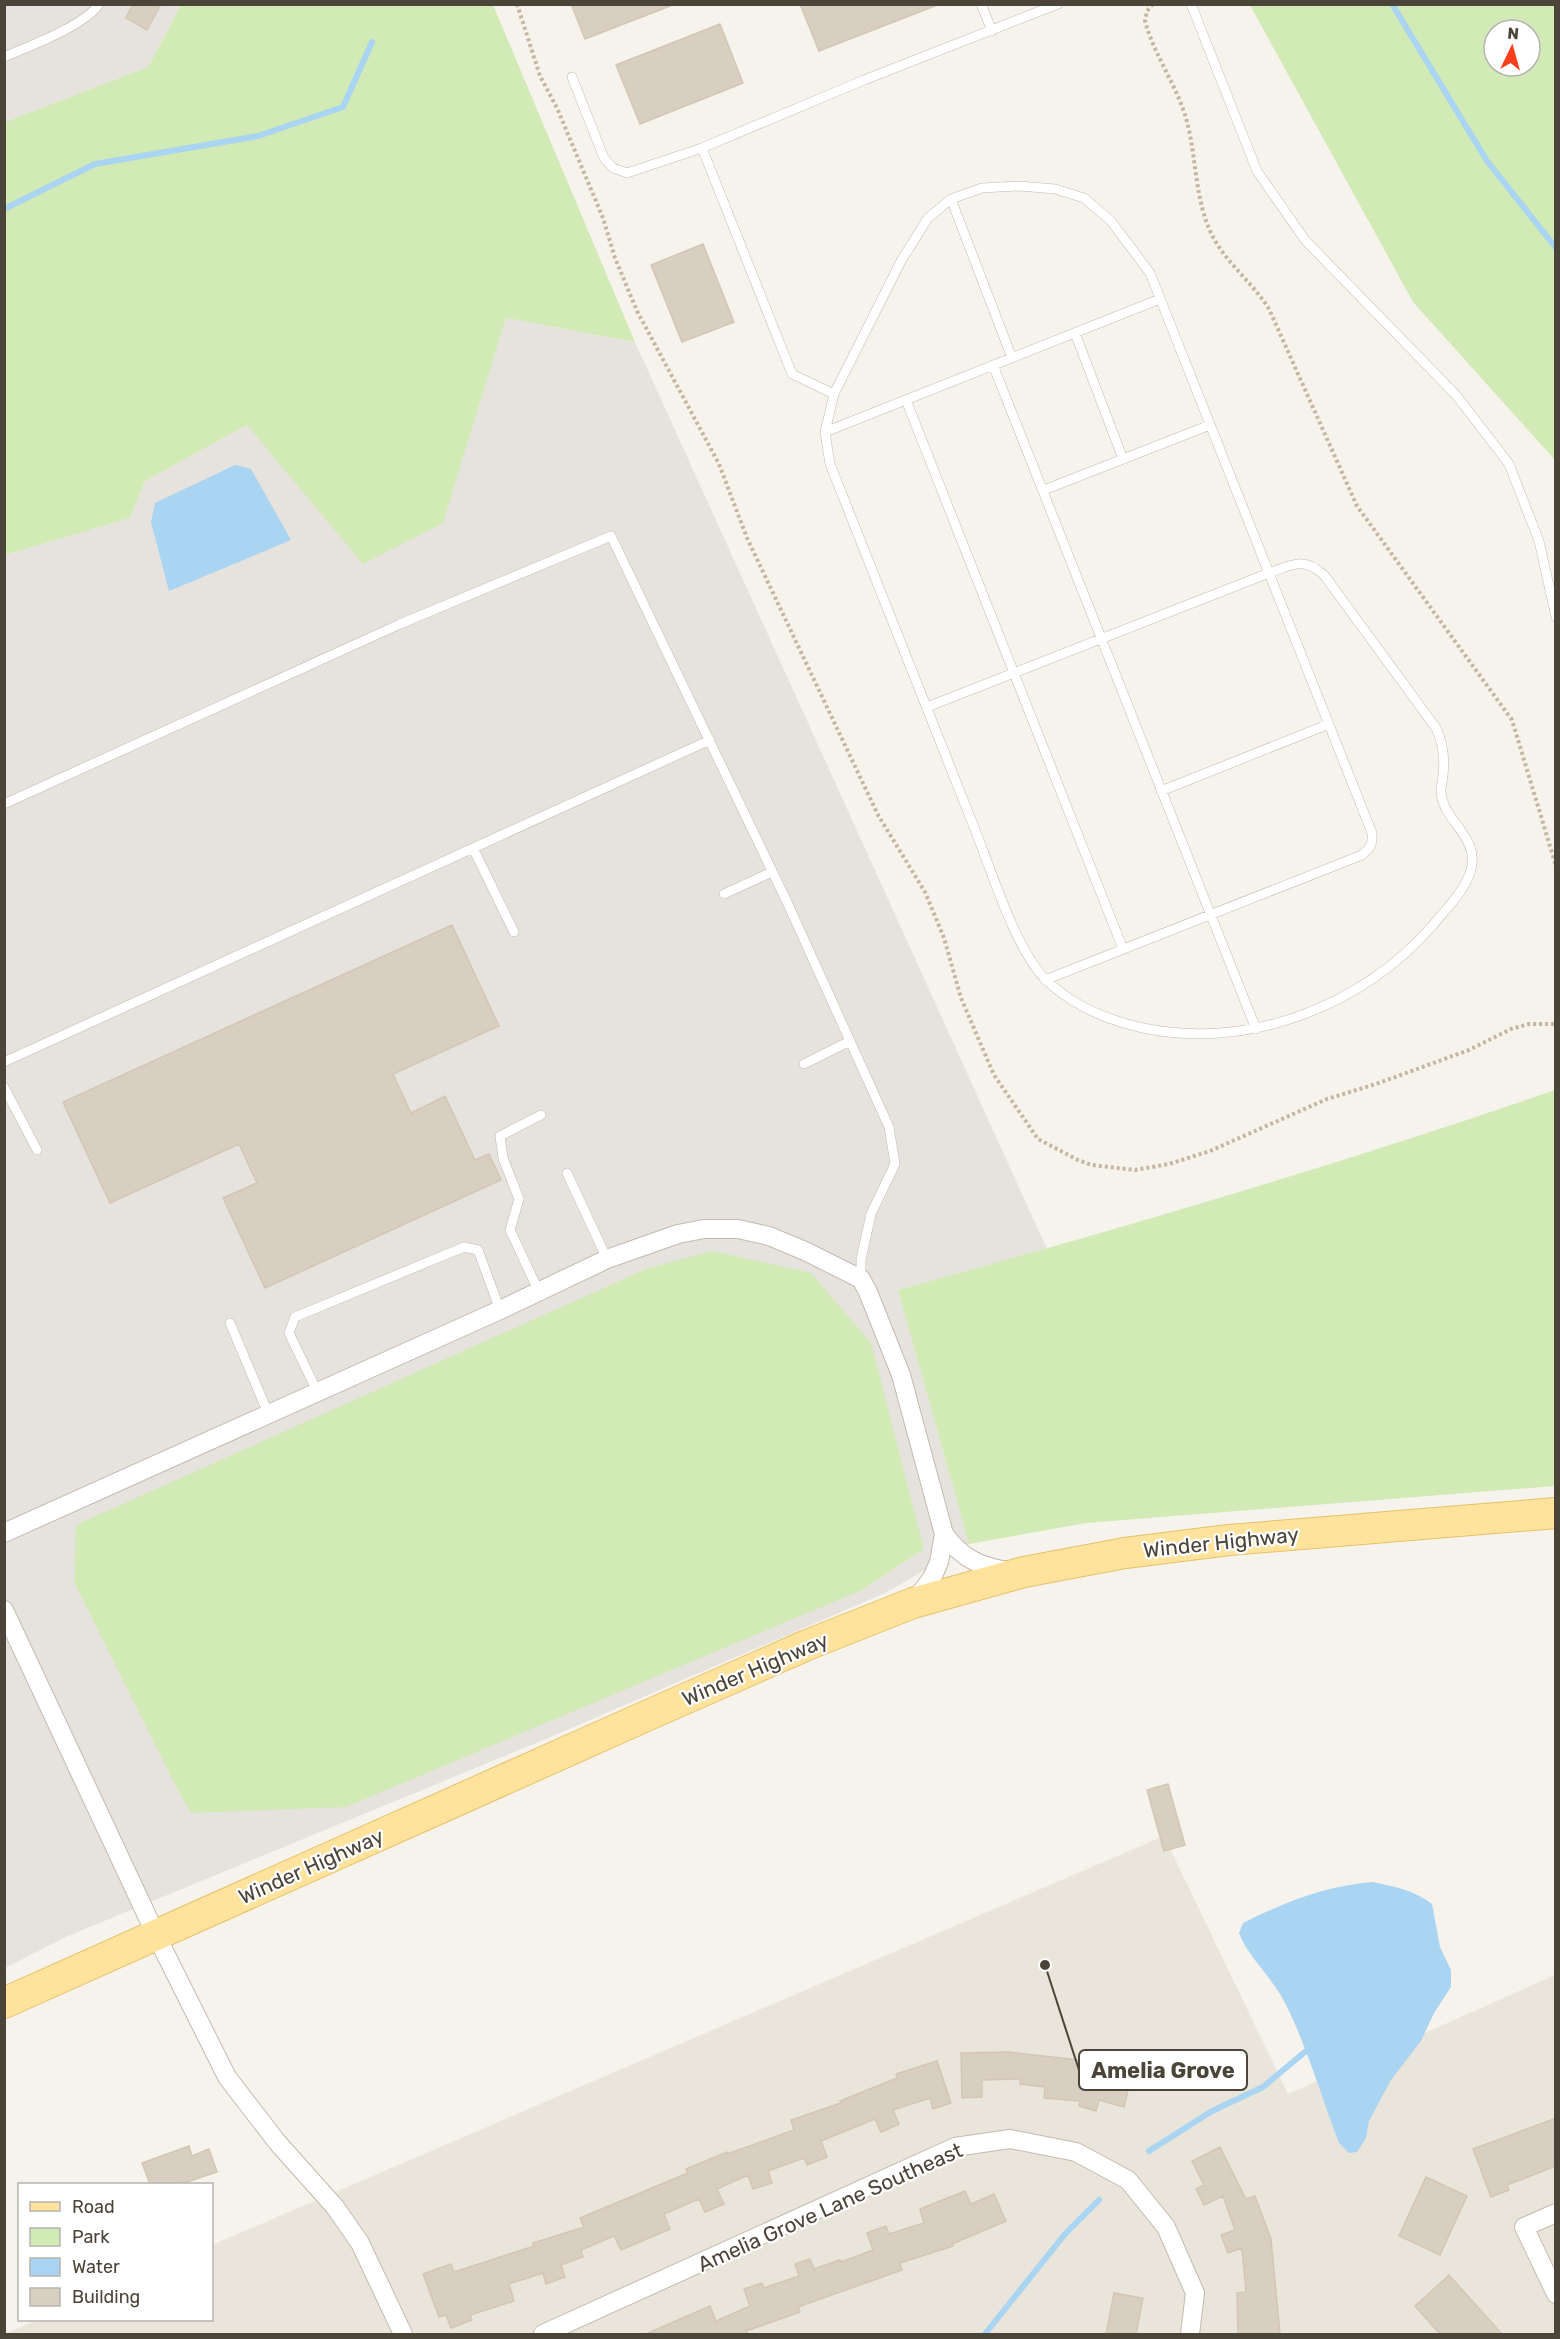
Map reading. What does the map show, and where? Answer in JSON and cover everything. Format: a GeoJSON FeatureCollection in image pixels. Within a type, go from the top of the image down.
{"type":"FeatureCollection","features":[{"type":"Feature","properties":{"kind":"main road","name":"Winder Highway"},"geometry":{"type":"LineString","coordinates":[[4,2003],[785,1655],[913,1603],[1024,1572],[1089,1558],[1186,1544],[1556,1513]]}},
{"type":"Feature","properties":{"kind":"street"},"geometry":{"type":"LineString","coordinates":[[4,1533],[500,1310],[607,1258],[678,1234],[704,1229],[738,1229],[769,1236],[861,1279],[890,1342],[901,1375],[944,1534],[955,1549],[966,1558],[997,1569],[1024,1572]]}},
{"type":"Feature","properties":{"kind":"street"},"geometry":{"type":"LineString","coordinates":[[913,1603],[932,1578],[942,1551],[944,1534]]}},
{"type":"Feature","properties":{"kind":"street"},"geometry":{"type":"LineString","coordinates":[[4,1610],[156,1935],[227,2077],[278,2142],[335,2207],[360,2243],[403,2334]]}},
{"type":"Feature","properties":{"kind":"street","name":"Amelia Grove Lane Southeast"},"geometry":{"type":"LineString","coordinates":[[543,2334],[955,2147],[1010,2139],[1076,2152],[1128,2180],[1166,2228],[1195,2293],[1190,2334]]}},
{"type":"Feature","properties":{"kind":"street"},"geometry":{"type":"LineString","coordinates":[[1556,2213],[1524,2227],[1556,2294]]}},
{"type":"Feature","properties":{"kind":"lane"},"geometry":{"type":"LineString","coordinates":[[4,57],[40,43],[93,14],[99,4]]}},
{"type":"Feature","properties":{"kind":"lane"},"geometry":{"type":"LineString","coordinates":[[981,4],[992,31]]}},
{"type":"Feature","properties":{"kind":"lane"},"geometry":{"type":"LineString","coordinates":[[572,77],[604,158],[613,168],[627,173],[702,147],[1058,4]]}},
{"type":"Feature","properties":{"kind":"lane"},"geometry":{"type":"LineString","coordinates":[[1191,4],[1257,171],[1305,240],[1456,395],[1509,464],[1539,542],[1556,617]]}},
{"type":"Feature","properties":{"kind":"lane"},"geometry":{"type":"LineString","coordinates":[[702,147],[792,374],[834,394]]}},
{"type":"Feature","properties":{"kind":"lane"},"geometry":{"type":"LineString","coordinates":[[927,707],[1102,640],[1269,573],[1299,562],[1314,566],[1436,728],[1442,742],[1444,759],[1441,793],[1446,807],[1465,834],[1471,850],[1472,868],[1465,884],[1444,912],[1394,964],[1365,985],[1335,1002],[1300,1017],[1256,1029],[1193,1034],[1158,1031],[1122,1023],[1088,1011],[1045,980],[1016,934],[830,464],[825,432],[834,394],[907,252],[928,218],[951,199],[982,188],[1019,186],[1055,189],[1084,198],[1111,221],[1150,273],[1160,299],[1210,425],[1269,573],[1329,724],[1372,833],[1371,848],[1362,855],[1045,980]]}},
{"type":"Feature","properties":{"kind":"lane"},"geometry":{"type":"LineString","coordinates":[[951,199],[1012,358]]}},
{"type":"Feature","properties":{"kind":"lane"},"geometry":{"type":"LineString","coordinates":[[825,432],[1160,299]]}},
{"type":"Feature","properties":{"kind":"lane"},"geometry":{"type":"LineString","coordinates":[[1075,333],[1123,459]]}},
{"type":"Feature","properties":{"kind":"lane"},"geometry":{"type":"LineString","coordinates":[[993,365],[1256,1029]]}},
{"type":"Feature","properties":{"kind":"lane"},"geometry":{"type":"LineString","coordinates":[[906,400],[1123,949]]}},
{"type":"Feature","properties":{"kind":"lane"},"geometry":{"type":"LineString","coordinates":[[1044,489],[1210,425]]}},
{"type":"Feature","properties":{"kind":"lane"},"geometry":{"type":"LineString","coordinates":[[4,804],[400,624],[611,536],[710,740],[889,1127],[895,1164],[871,1214],[861,1259],[861,1279]]}},
{"type":"Feature","properties":{"kind":"lane"},"geometry":{"type":"LineString","coordinates":[[1161,790],[1329,724]]}},
{"type":"Feature","properties":{"kind":"lane"},"geometry":{"type":"LineString","coordinates":[[4,1062],[710,740]]}},
{"type":"Feature","properties":{"kind":"lane"},"geometry":{"type":"LineString","coordinates":[[474,848],[514,932]]}},
{"type":"Feature","properties":{"kind":"lane"},"geometry":{"type":"LineString","coordinates":[[724,894],[772,872]]}},
{"type":"Feature","properties":{"kind":"lane"},"geometry":{"type":"LineString","coordinates":[[804,1064],[850,1041]]}},
{"type":"Feature","properties":{"kind":"lane"},"geometry":{"type":"LineString","coordinates":[[4,1087],[37,1150]]}},
{"type":"Feature","properties":{"kind":"lane"},"geometry":{"type":"LineString","coordinates":[[539,1292],[510,1230],[519,1199],[502,1158],[500,1136],[541,1115]]}},
{"type":"Feature","properties":{"kind":"lane"},"geometry":{"type":"LineString","coordinates":[[567,1173],[607,1258]]}},
{"type":"Feature","properties":{"kind":"lane"},"geometry":{"type":"LineString","coordinates":[[317,1391],[289,1333],[295,1317],[464,1247],[478,1250],[500,1310]]}},
{"type":"Feature","properties":{"kind":"lane"},"geometry":{"type":"LineString","coordinates":[[230,1323],[268,1413]]}},
{"type":"Feature","properties":{"kind":"path"},"geometry":{"type":"LineString","coordinates":[[1153,4],[1147,11],[1146,21],[1186,116],[1202,210],[1212,235],[1228,260],[1261,296],[1269,309],[1357,506],[1512,720],[1556,866]]}},
{"type":"Feature","properties":{"kind":"shaded area"},"geometry":{"type":"Polygon","coordinates":[[[5,5],[181,5],[148,67],[5,122],[5,5]]]}},
{"type":"Feature","properties":{"kind":"shaded area"},"geometry":{"type":"Polygon","coordinates":[[[506,318],[635,342],[1047,1249],[898,1290],[969,1544],[885,1593],[541,1741],[68,1936],[5,1968],[5,555],[130,518],[145,481],[247,425],[443,522],[506,318]]]}},
{"type":"Feature","properties":{"kind":"shaded area"},"geometry":{"type":"Polygon","coordinates":[[[1164,1836],[1288,2094],[1555,1975],[1555,2334],[5,2334],[35,2321],[213,2321],[213,2245],[1164,1836]]]}},
{"type":"Feature","properties":{"kind":"green space"},"geometry":{"type":"Polygon","coordinates":[[[181,5],[493,5],[635,342],[506,318],[443,523],[363,564],[247,425],[145,481],[130,518],[5,555],[5,122],[148,67],[181,5]]]}},
{"type":"Feature","properties":{"kind":"green space"},"geometry":{"type":"Polygon","coordinates":[[[1250,5],[1555,5],[1555,460],[1413,302],[1250,5]]]}},
{"type":"Feature","properties":{"kind":"green space"},"geometry":{"type":"Polygon","coordinates":[[[1555,1090],[1555,1486],[1086,1523],[969,1544],[898,1290],[1228,1195],[1474,1118],[1555,1090]]]}},
{"type":"Feature","properties":{"kind":"green space"},"geometry":{"type":"Polygon","coordinates":[[[712,1251],[811,1273],[871,1343],[924,1549],[862,1590],[346,1807],[191,1813],[74,1582],[76,1525],[646,1269],[712,1251]]]}},
{"type":"Feature","properties":{"kind":"water"},"geometry":{"type":"Polygon","coordinates":[[[235,465],[251,469],[291,540],[169,591],[151,522],[155,503],[235,465]]]}},
{"type":"Feature","properties":{"kind":"water"},"geometry":{"type":"Polygon","coordinates":[[[1372,1882],[1411,1892],[1432,1904],[1440,1947],[1451,1970],[1451,1987],[1434,2013],[1421,2041],[1391,2080],[1369,2121],[1366,2138],[1357,2152],[1349,2153],[1339,2143],[1307,2053],[1284,2001],[1248,1950],[1239,1933],[1243,1923],[1274,1908],[1322,1891],[1372,1882]]]}},
{"type":"Feature","properties":{"kind":"building"},"geometry":{"type":"Polygon","coordinates":[[[133,4],[161,4],[147,30],[126,18],[133,4]]]}},
{"type":"Feature","properties":{"kind":"building"},"geometry":{"type":"Polygon","coordinates":[[[571,4],[669,4],[670,6],[585,39],[571,4]]]}},
{"type":"Feature","properties":{"kind":"building"},"geometry":{"type":"Polygon","coordinates":[[[800,4],[935,4],[935,6],[819,51],[800,4]]]}},
{"type":"Feature","properties":{"kind":"building"},"geometry":{"type":"Polygon","coordinates":[[[720,24],[743,83],[640,124],[616,65],[720,24]]]}},
{"type":"Feature","properties":{"kind":"building"},"geometry":{"type":"Polygon","coordinates":[[[703,244],[734,322],[682,342],[651,265],[703,244]]]}},
{"type":"Feature","properties":{"kind":"building"},"geometry":{"type":"Polygon","coordinates":[[[452,925],[499,1026],[393,1074],[411,1113],[445,1096],[475,1160],[489,1154],[501,1180],[265,1288],[223,1198],[257,1183],[239,1144],[110,1203],[63,1102],[452,925]]]}},
{"type":"Feature","properties":{"kind":"building"},"geometry":{"type":"Polygon","coordinates":[[[1168,1784],[1185,1845],[1164,1851],[1147,1790],[1168,1784]]]}},
{"type":"Feature","properties":{"kind":"building"},"geometry":{"type":"Polygon","coordinates":[[[1008,2052],[1071,2059],[1132,2074],[1124,2107],[1099,2100],[1096,2111],[1079,2106],[1080,2101],[1044,2098],[1045,2087],[1020,2084],[1020,2079],[982,2080],[982,2097],[962,2098],[961,2053],[1008,2052]]]}},
{"type":"Feature","properties":{"kind":"building"},"geometry":{"type":"Polygon","coordinates":[[[937,2061],[951,2103],[933,2109],[930,2098],[893,2110],[899,2124],[881,2132],[875,2119],[821,2141],[827,2157],[807,2165],[804,2158],[768,2171],[772,2183],[753,2189],[748,2175],[717,2189],[724,2204],[705,2212],[699,2199],[664,2214],[670,2229],[621,2250],[614,2236],[581,2250],[583,2257],[561,2265],[565,2277],[546,2284],[543,2273],[509,2284],[514,2301],[470,2315],[472,2320],[451,2328],[446,2315],[439,2317],[423,2274],[451,2264],[454,2272],[584,2227],[580,2218],[688,2173],[686,2169],[727,2152],[727,2154],[794,2130],[791,2120],[841,2103],[840,2101],[897,2078],[896,2074],[937,2061]]]}},
{"type":"Feature","properties":{"kind":"building"},"geometry":{"type":"Polygon","coordinates":[[[1556,2118],[1556,2166],[1507,2185],[1509,2190],[1491,2197],[1473,2149],[1556,2118]]]}},
{"type":"Feature","properties":{"kind":"building"},"geometry":{"type":"Polygon","coordinates":[[[189,2146],[192,2156],[209,2149],[217,2172],[184,2183],[150,2183],[142,2163],[189,2146]]]}},
{"type":"Feature","properties":{"kind":"building"},"geometry":{"type":"Polygon","coordinates":[[[1220,2147],[1246,2199],[1255,2196],[1271,2239],[1280,2334],[1238,2334],[1237,2293],[1246,2292],[1242,2248],[1228,2253],[1221,2235],[1235,2230],[1223,2196],[1204,2205],[1196,2189],[1204,2185],[1192,2161],[1220,2147]]]}},
{"type":"Feature","properties":{"kind":"building"},"geometry":{"type":"Polygon","coordinates":[[[1426,2177],[1467,2196],[1440,2255],[1399,2236],[1426,2177]]]}},
{"type":"Feature","properties":{"kind":"building"},"geometry":{"type":"Polygon","coordinates":[[[965,2191],[971,2204],[994,2194],[1006,2221],[952,2244],[953,2246],[900,2263],[902,2270],[798,2307],[800,2312],[746,2331],[748,2334],[646,2334],[710,2306],[716,2321],[750,2306],[744,2289],[762,2283],[764,2288],[799,2276],[795,2264],[810,2259],[814,2269],[873,2250],[867,2233],[886,2226],[889,2234],[924,2223],[920,2209],[965,2191]]]}},
{"type":"Feature","properties":{"kind":"building"},"geometry":{"type":"Polygon","coordinates":[[[1449,2275],[1502,2334],[1440,2334],[1415,2306],[1449,2275]]]}},
{"type":"Feature","properties":{"kind":"building"},"geometry":{"type":"Polygon","coordinates":[[[1114,2293],[1143,2298],[1136,2334],[1106,2334],[1114,2293]]]}},
{"type":"Feature","properties":{"kind":"waterway"},"geometry":{"type":"LineString","coordinates":[[1392,4],[1487,161],[1556,248]]}},
{"type":"Feature","properties":{"kind":"waterway"},"geometry":{"type":"LineString","coordinates":[[4,209],[95,164],[258,136],[343,107],[372,42]]}},
{"type":"Feature","properties":{"kind":"waterway"},"geometry":{"type":"LineString","coordinates":[[1149,2151],[1212,2111],[1263,2087],[1306,2051]]}},
{"type":"Feature","properties":{"kind":"waterway"},"geometry":{"type":"LineString","coordinates":[[985,2334],[1065,2234],[1099,2200]]}},
{"type":"Feature","properties":{"kind":"place","name":"Amelia Grove"},"geometry":{"type":"Point","coordinates":[1045,1965]}}]}
